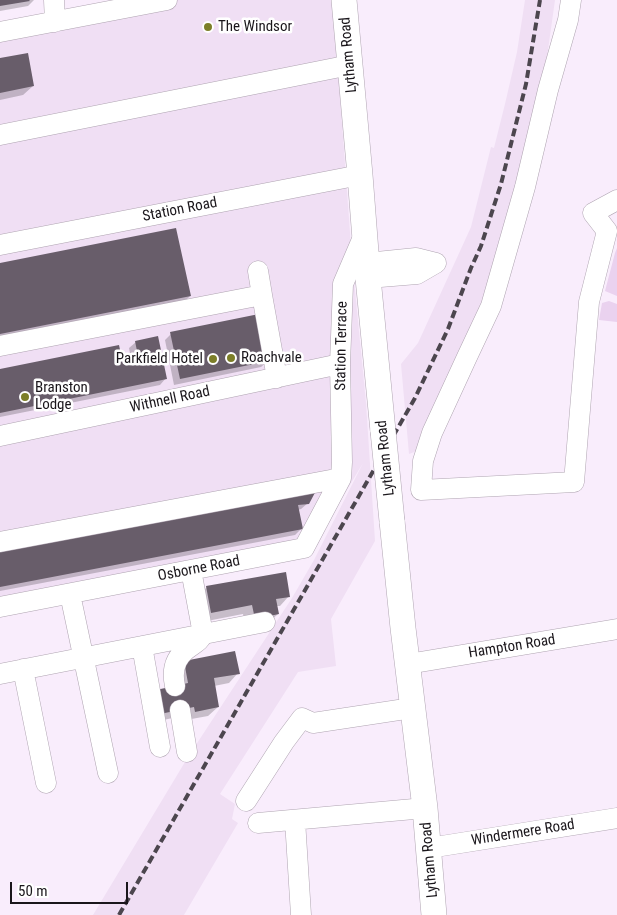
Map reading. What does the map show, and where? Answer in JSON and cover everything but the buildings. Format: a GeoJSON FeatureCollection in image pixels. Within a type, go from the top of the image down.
{"type":"FeatureCollection","features":[{"type":"Feature","properties":{"kind":"main road","name":"Lytham Road"},"geometry":{"type":"LineString","coordinates":[[344,0],[392,521],[425,808],[434,915]]}},
{"type":"Feature","properties":{"kind":"street"},"geometry":{"type":"LineString","coordinates":[[54,0],[55,22]]}},
{"type":"Feature","properties":{"kind":"street"},"geometry":{"type":"LineString","coordinates":[[0,32],[167,0]]}},
{"type":"Feature","properties":{"kind":"street"},"geometry":{"type":"LineString","coordinates":[[571,0],[568,20],[492,306],[432,433],[422,460],[421,490],[574,482],[590,302],[607,231],[593,213],[617,200]]}},
{"type":"Feature","properties":{"kind":"street"},"geometry":{"type":"LineString","coordinates":[[0,135],[350,65]]}},
{"type":"Feature","properties":{"kind":"street","name":"Station Road"},"geometry":{"type":"LineString","coordinates":[[0,245],[360,175]]}},
{"type":"Feature","properties":{"kind":"street","name":"Station Terrace"},"geometry":{"type":"LineString","coordinates":[[342,470],[340,364],[344,284],[365,234]]}},
{"type":"Feature","properties":{"kind":"street"},"geometry":{"type":"LineString","coordinates":[[258,272],[277,378]]}},
{"type":"Feature","properties":{"kind":"street"},"geometry":{"type":"LineString","coordinates":[[0,346],[262,295]]}},
{"type":"Feature","properties":{"kind":"street","name":"Withnell Road"},"geometry":{"type":"LineString","coordinates":[[0,436],[340,364]]}},
{"type":"Feature","properties":{"kind":"street"},"geometry":{"type":"LineString","coordinates":[[0,542],[342,470]]}},
{"type":"Feature","properties":{"kind":"street","name":"Osborne Road"},"geometry":{"type":"LineString","coordinates":[[0,607],[304,548],[342,470]]}},
{"type":"Feature","properties":{"kind":"street"},"geometry":{"type":"LineString","coordinates":[[175,686],[173,678],[177,658],[200,640],[203,634],[191,570]]}},
{"type":"Feature","properties":{"kind":"street"},"geometry":{"type":"LineString","coordinates":[[70,594],[108,773]]}},
{"type":"Feature","properties":{"kind":"street"},"geometry":{"type":"LineString","coordinates":[[0,674],[265,622]]}},
{"type":"Feature","properties":{"kind":"street","name":"Hampton Road"},"geometry":{"type":"LineString","coordinates":[[408,664],[617,629]]}},
{"type":"Feature","properties":{"kind":"street"},"geometry":{"type":"LineString","coordinates":[[142,646],[160,747]]}},
{"type":"Feature","properties":{"kind":"street"},"geometry":{"type":"LineString","coordinates":[[23,669],[46,783]]}},
{"type":"Feature","properties":{"kind":"street"},"geometry":{"type":"LineString","coordinates":[[246,801],[302,718],[313,723],[412,708]]}},
{"type":"Feature","properties":{"kind":"street"},"geometry":{"type":"LineString","coordinates":[[180,710],[187,752]]}},
{"type":"Feature","properties":{"kind":"street"},"geometry":{"type":"LineString","coordinates":[[258,823],[425,808]]}},
{"type":"Feature","properties":{"kind":"street","name":"Windermere Road"},"geometry":{"type":"LineString","coordinates":[[429,848],[617,818]]}},
{"type":"Feature","properties":{"kind":"street"},"geometry":{"type":"LineString","coordinates":[[294,820],[301,915]]}},
{"type":"Feature","properties":{"kind":"shaded area"},"geometry":{"type":"Polygon","coordinates":[[[168,0],[333,0],[352,260],[366,403],[375,541],[331,619],[336,666],[298,672],[220,794],[235,804],[232,819],[238,823],[184,915],[93,915],[188,757],[292,598],[314,560],[363,463],[310,552],[0,609],[0,28],[168,0]]]}},
{"type":"Feature","properties":{"kind":"shaded area"},"geometry":{"type":"Polygon","coordinates":[[[525,0],[555,0],[546,64],[488,297],[422,449],[409,454],[401,364],[418,343],[471,227],[491,147],[494,148],[505,104],[517,52],[525,0]]]}},
{"type":"Feature","properties":{"kind":"shaded area"},"geometry":{"type":"Polygon","coordinates":[[[617,248],[617,296],[605,291],[617,248]]]}},
{"type":"Feature","properties":{"kind":"shaded area"},"geometry":{"type":"Polygon","coordinates":[[[609,301],[617,304],[617,322],[599,320],[602,303],[609,301]]]}},
{"type":"Feature","properties":{"kind":"railway"},"geometry":{"type":"LineString","coordinates":[[119,915],[415,398],[448,329],[481,246],[501,184],[526,84],[540,0]]}},
{"type":"Feature","properties":{"kind":"place","name":"The Windsor"},"geometry":{"type":"Point","coordinates":[208,27]}},
{"type":"Feature","properties":{"kind":"place","name":"Roachvale"},"geometry":{"type":"Point","coordinates":[231,358]}},
{"type":"Feature","properties":{"kind":"place","name":"Parkfield Hotel"},"geometry":{"type":"Point","coordinates":[213,359]}},
{"type":"Feature","properties":{"kind":"place","name":"Branston Lodge"},"geometry":{"type":"Point","coordinates":[25,397]}}]}
